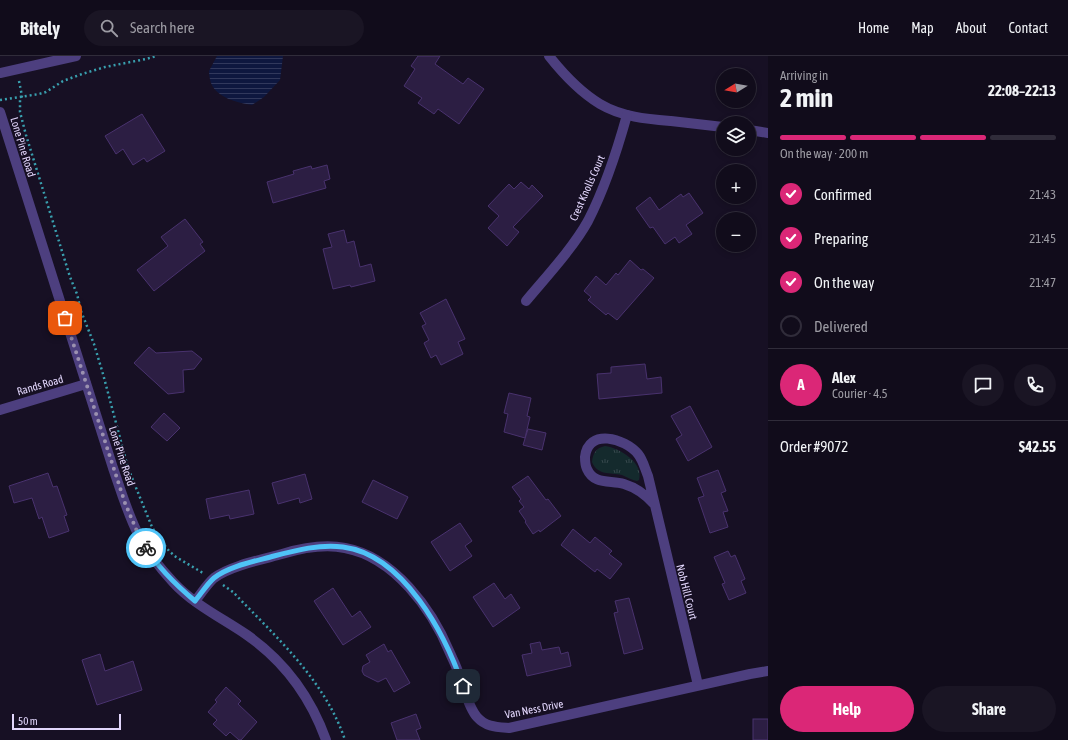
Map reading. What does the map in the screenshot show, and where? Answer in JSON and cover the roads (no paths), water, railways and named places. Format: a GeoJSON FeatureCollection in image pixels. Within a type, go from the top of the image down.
{"type":"FeatureCollection","features":[{"type":"Feature","properties":{"kind":"street"},"geometry":{"type":"LineString","coordinates":[[0,73],[76,56]]}},
{"type":"Feature","properties":{"kind":"street"},"geometry":{"type":"LineString","coordinates":[[550,56],[573,84],[601,104],[627,115],[716,127]]}},
{"type":"Feature","properties":{"kind":"street","name":"Lone Pine Road"},"geometry":{"type":"LineString","coordinates":[[0,112],[125,503],[139,536],[152,558],[174,584],[195,601],[248,636],[268,652],[284,668],[298,685],[311,705],[326,740]]}},
{"type":"Feature","properties":{"kind":"street","name":"Crest Knolls Court"},"geometry":{"type":"LineString","coordinates":[[526,301],[572,244],[587,222],[614,157],[627,115]]}},
{"type":"Feature","properties":{"kind":"street"},"geometry":{"type":"LineString","coordinates":[[756,131],[768,133]]}},
{"type":"Feature","properties":{"kind":"street","name":"Rands Road"},"geometry":{"type":"LineString","coordinates":[[0,410],[86,384]]}},
{"type":"Feature","properties":{"kind":"street","name":"Nob Hill Court"},"geometry":{"type":"LineString","coordinates":[[654,504],[635,488],[625,484],[596,480],[591,476],[586,469],[585,462],[586,454],[591,444],[597,440],[612,439],[621,441],[638,454],[646,470],[698,685]]}},
{"type":"Feature","properties":{"kind":"street","name":"Van Ness Drive"},"geometry":{"type":"LineString","coordinates":[[195,601],[219,574],[258,560],[321,546],[344,547],[357,551],[386,566],[405,583],[420,601],[435,622],[448,648],[475,716],[485,724],[496,727],[510,728],[698,685],[768,671]]}},
{"type":"Feature","properties":{"kind":"water"},"geometry":{"type":"Polygon","coordinates":[[[217,56],[283,56],[280,80],[264,97],[252,105],[228,99],[214,88],[209,76],[209,71],[217,56]]]}}]}
